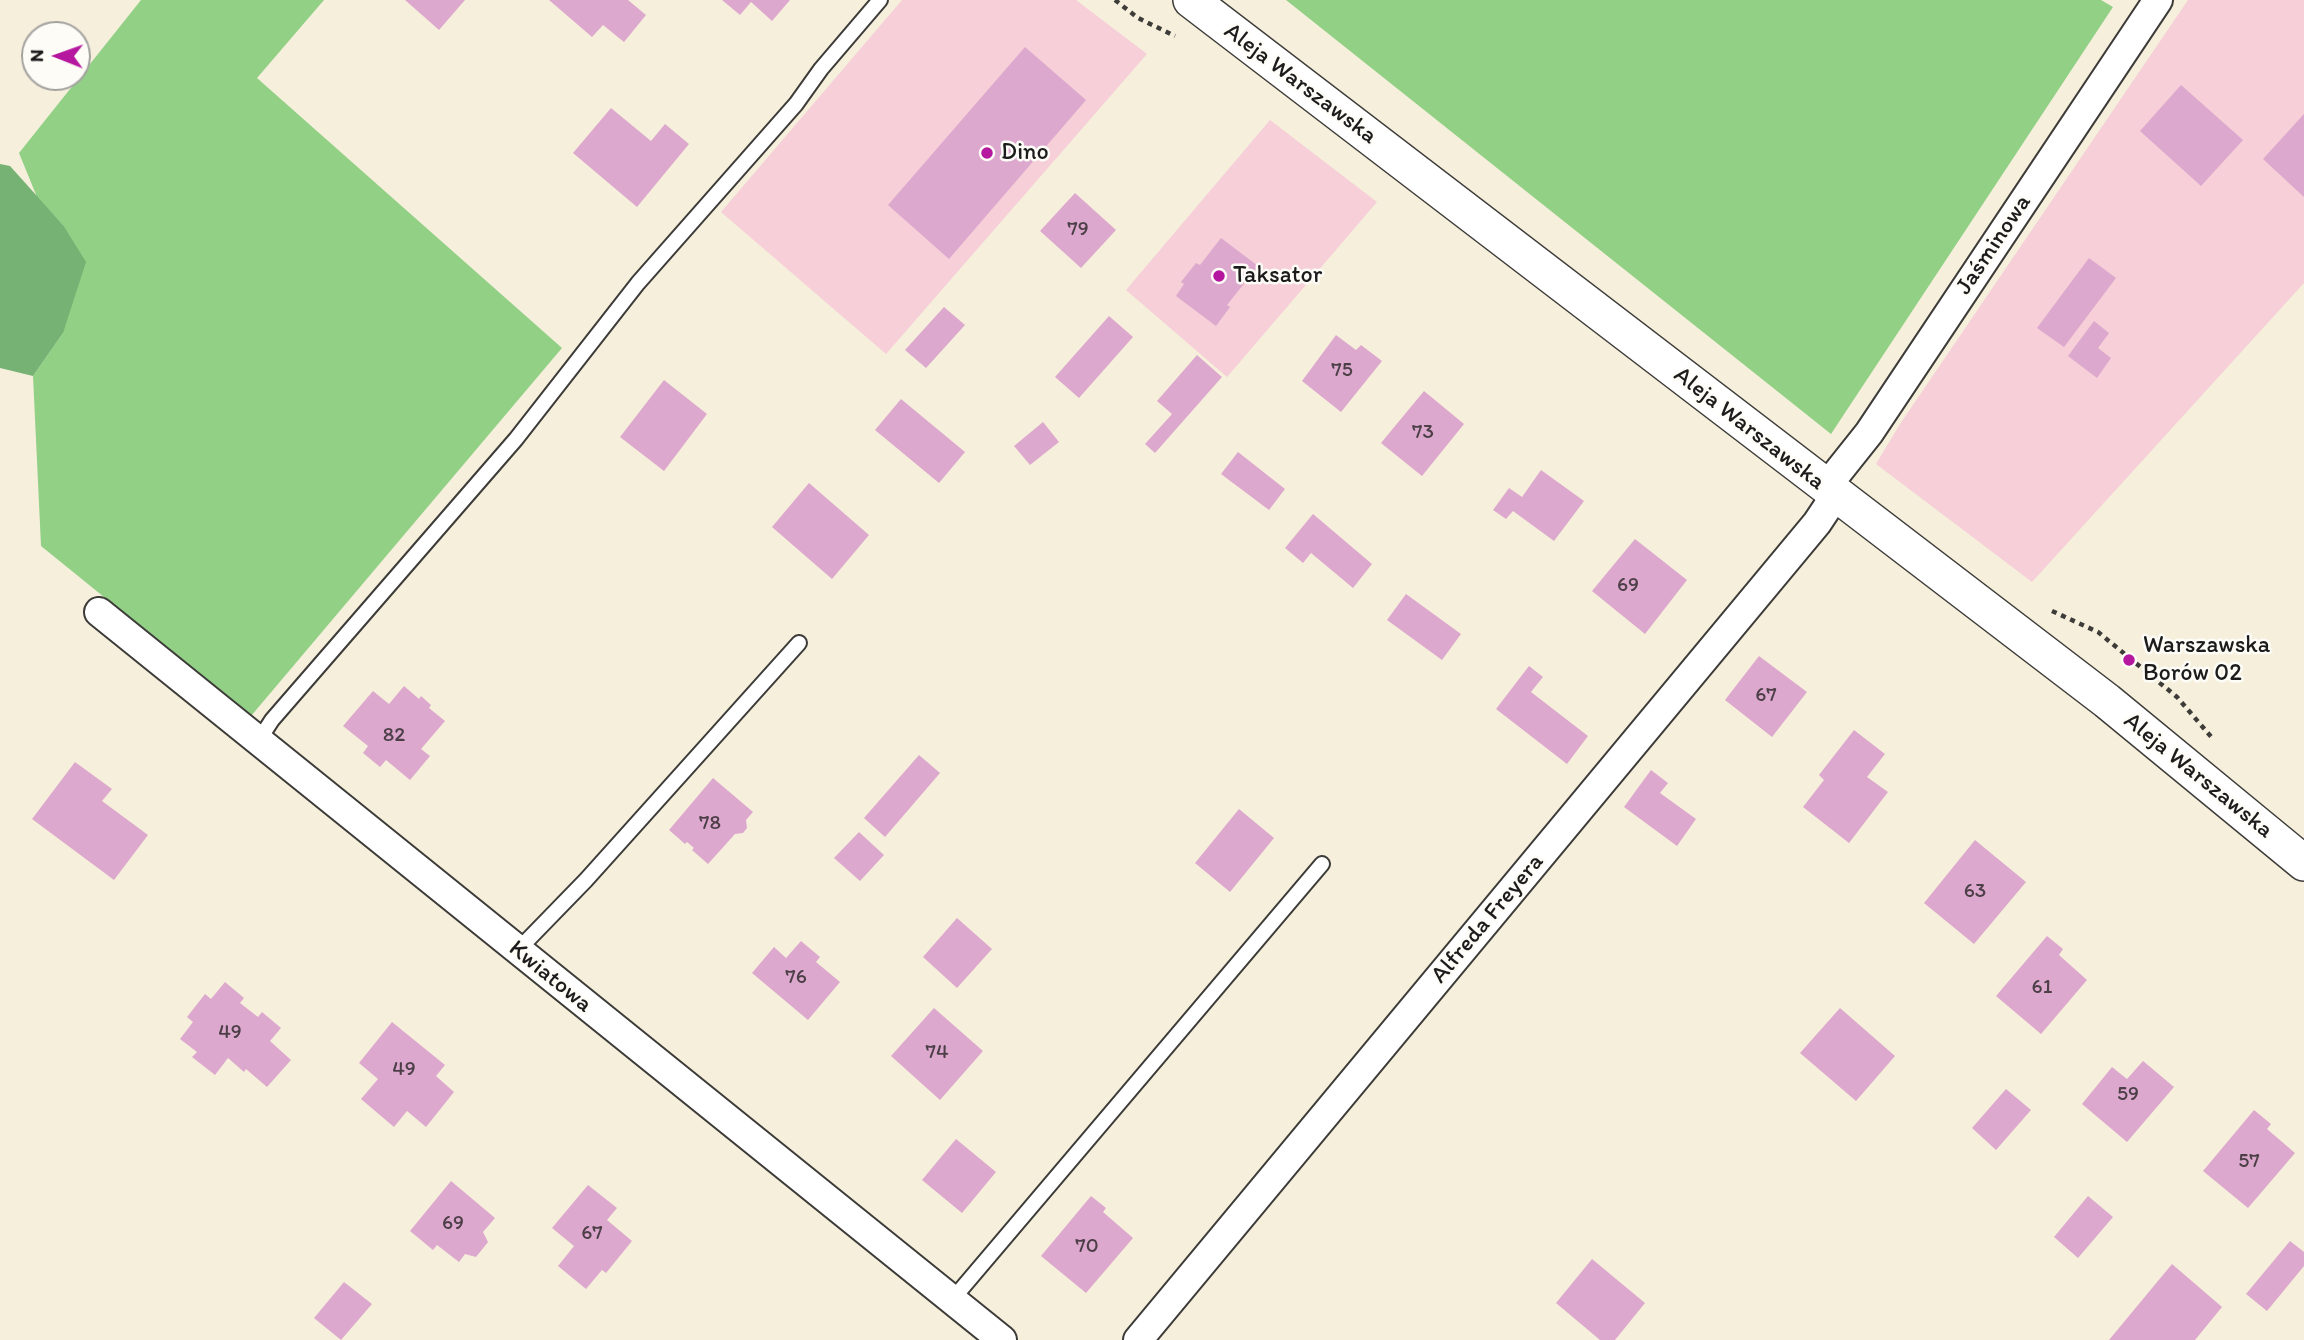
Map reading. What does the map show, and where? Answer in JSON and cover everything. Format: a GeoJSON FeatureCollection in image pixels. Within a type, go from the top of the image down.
{"type":"FeatureCollection","features":[{"type":"Feature","properties":{"kind":"street","name":"Aleja Warszawska"},"geometry":{"type":"LineString","coordinates":[[1191,0],[2106,701],[2304,863]]}},
{"type":"Feature","properties":{"kind":"street","name":"Jaśminowa"},"geometry":{"type":"LineString","coordinates":[[1831,491],[2158,0]]}},
{"type":"Feature","properties":{"kind":"street","name":"Alfreda Freyera"},"geometry":{"type":"LineString","coordinates":[[1138,1340],[1817,523],[1831,491]]}},
{"type":"Feature","properties":{"kind":"street","name":"Kwiatowa"},"geometry":{"type":"LineString","coordinates":[[100,612],[1002,1340]]}},
{"type":"Feature","properties":{"kind":"lane"},"geometry":{"type":"LineString","coordinates":[[259,740],[272,720],[516,439],[638,283],[796,104],[821,69],[880,0]]}},
{"type":"Feature","properties":{"kind":"lane"},"geometry":{"type":"LineString","coordinates":[[517,951],[638,822],[799,643]]}},
{"type":"Feature","properties":{"kind":"lane"},"geometry":{"type":"LineString","coordinates":[[952,1300],[1322,864]]}},
{"type":"Feature","properties":{"kind":"shaded area"},"geometry":{"type":"Polygon","coordinates":[[[902,0],[1076,0],[1147,54],[886,354],[721,212],[902,0]]]}},
{"type":"Feature","properties":{"kind":"shaded area"},"geometry":{"type":"Polygon","coordinates":[[[2188,0],[2304,0],[2304,283],[2032,582],[1876,464],[1900,424],[2188,0]]]}},
{"type":"Feature","properties":{"kind":"shaded area"},"geometry":{"type":"Polygon","coordinates":[[[1270,120],[1377,202],[1227,377],[1126,290],[1270,120]]]}},
{"type":"Feature","properties":{"kind":"green space"},"geometry":{"type":"Polygon","coordinates":[[[141,0],[324,0],[257,78],[562,348],[251,716],[41,546],[33,376],[63,333],[63,225],[37,197],[19,153],[68,91],[91,91],[91,63],[141,0]]]}},
{"type":"Feature","properties":{"kind":"green space"},"geometry":{"type":"Polygon","coordinates":[[[1286,0],[2101,0],[2113,7],[1831,434],[1286,0]]]}},
{"type":"Feature","properties":{"kind":"green space"},"geometry":{"type":"Polygon","coordinates":[[[0,164],[10,166],[63,225],[86,262],[63,333],[33,376],[0,368],[0,164]]]}},
{"type":"Feature","properties":{"kind":"building"},"geometry":{"type":"Polygon","coordinates":[[[405,0],[465,0],[439,30],[405,0]]]}},
{"type":"Feature","properties":{"kind":"building"},"geometry":{"type":"Polygon","coordinates":[[[549,0],[628,0],[646,15],[624,42],[603,25],[592,37],[549,0]]]}},
{"type":"Feature","properties":{"kind":"building"},"geometry":{"type":"Polygon","coordinates":[[[722,0],[790,0],[772,21],[751,2],[740,15],[722,0]]]}},
{"type":"Feature","properties":{"kind":"building","name":"Dino"},"geometry":{"type":"Polygon","coordinates":[[[1025,47],[1086,100],[949,259],[888,205],[1025,47]]]}},
{"type":"Feature","properties":{"kind":"building"},"geometry":{"type":"Polygon","coordinates":[[[2181,85],[2243,140],[2201,186],[2140,131],[2181,85]]]}},
{"type":"Feature","properties":{"kind":"building"},"geometry":{"type":"Polygon","coordinates":[[[611,108],[651,141],[665,124],[689,144],[637,207],[573,153],[611,108]]]}},
{"type":"Feature","properties":{"kind":"building"},"geometry":{"type":"Polygon","coordinates":[[[2304,114],[2304,197],[2263,159],[2304,114]]]}},
{"type":"Feature","properties":{"kind":"building"},"geometry":{"type":"Polygon","coordinates":[[[1075,193],[1116,230],[1081,268],[1040,231],[1075,193]]]}},
{"type":"Feature","properties":{"kind":"building"},"geometry":{"type":"Polygon","coordinates":[[[1221,238],[1258,266],[1227,305],[1230,307],[1216,326],[1176,296],[1184,284],[1181,282],[1196,263],[1200,265],[1221,238]]]}},
{"type":"Feature","properties":{"kind":"building"},"geometry":{"type":"Polygon","coordinates":[[[2089,258],[2116,278],[2064,347],[2037,328],[2089,258]]]}},
{"type":"Feature","properties":{"kind":"building"},"geometry":{"type":"Polygon","coordinates":[[[944,307],[965,325],[926,368],[905,350],[944,307]]]}},
{"type":"Feature","properties":{"kind":"building"},"geometry":{"type":"Polygon","coordinates":[[[1109,316],[1133,337],[1079,398],[1055,377],[1109,316]]]}},
{"type":"Feature","properties":{"kind":"building"},"geometry":{"type":"Polygon","coordinates":[[[2094,321],[2109,333],[2098,348],[2111,358],[2097,378],[2068,356],[2094,321]]]}},
{"type":"Feature","properties":{"kind":"building"},"geometry":{"type":"Polygon","coordinates":[[[1336,335],[1356,350],[1361,345],[1382,361],[1341,412],[1302,381],[1336,335]]]}},
{"type":"Feature","properties":{"kind":"building"},"geometry":{"type":"Polygon","coordinates":[[[1197,355],[1222,377],[1155,453],[1145,444],[1172,414],[1157,401],[1197,355]]]}},
{"type":"Feature","properties":{"kind":"building"},"geometry":{"type":"Polygon","coordinates":[[[664,380],[707,414],[664,471],[620,437],[664,380]]]}},
{"type":"Feature","properties":{"kind":"building"},"geometry":{"type":"Polygon","coordinates":[[[1424,391],[1464,424],[1422,476],[1381,443],[1424,391]]]}},
{"type":"Feature","properties":{"kind":"building"},"geometry":{"type":"Polygon","coordinates":[[[901,399],[965,452],[939,483],[875,430],[901,399]]]}},
{"type":"Feature","properties":{"kind":"building"},"geometry":{"type":"Polygon","coordinates":[[[1043,422],[1059,442],[1030,465],[1014,446],[1043,422]]]}},
{"type":"Feature","properties":{"kind":"building"},"geometry":{"type":"Polygon","coordinates":[[[1238,452],[1285,489],[1269,510],[1221,474],[1238,452]]]}},
{"type":"Feature","properties":{"kind":"building"},"geometry":{"type":"Polygon","coordinates":[[[1541,470],[1584,501],[1554,541],[1513,511],[1506,519],[1493,510],[1509,488],[1522,497],[1541,470]]]}},
{"type":"Feature","properties":{"kind":"building"},"geometry":{"type":"Polygon","coordinates":[[[809,483],[869,535],[832,579],[772,527],[809,483]]]}},
{"type":"Feature","properties":{"kind":"building"},"geometry":{"type":"Polygon","coordinates":[[[1313,514],[1372,564],[1353,588],[1311,553],[1303,563],[1285,548],[1313,514]]]}},
{"type":"Feature","properties":{"kind":"building"},"geometry":{"type":"Polygon","coordinates":[[[1635,539],[1687,580],[1645,634],[1592,591],[1635,539]]]}},
{"type":"Feature","properties":{"kind":"building"},"geometry":{"type":"Polygon","coordinates":[[[1406,594],[1461,634],[1442,660],[1387,620],[1406,594]]]}},
{"type":"Feature","properties":{"kind":"building"},"geometry":{"type":"Polygon","coordinates":[[[1759,656],[1807,692],[1772,737],[1725,700],[1759,656]]]}},
{"type":"Feature","properties":{"kind":"building"},"geometry":{"type":"Polygon","coordinates":[[[1529,666],[1543,677],[1531,692],[1588,736],[1567,764],[1496,709],[1529,666]]]}},
{"type":"Feature","properties":{"kind":"building"},"geometry":{"type":"Polygon","coordinates":[[[404,686],[419,699],[421,696],[431,705],[429,708],[445,721],[421,749],[430,756],[410,780],[386,760],[380,767],[363,753],[368,746],[343,726],[373,691],[389,704],[404,686]]]}},
{"type":"Feature","properties":{"kind":"building"},"geometry":{"type":"Polygon","coordinates":[[[1854,730],[1885,754],[1867,777],[1888,792],[1849,843],[1803,807],[1824,780],[1819,775],[1854,730]]]}},
{"type":"Feature","properties":{"kind":"building"},"geometry":{"type":"Polygon","coordinates":[[[919,755],[940,773],[885,837],[864,818],[919,755]]]}},
{"type":"Feature","properties":{"kind":"building"},"geometry":{"type":"Polygon","coordinates":[[[75,762],[112,789],[102,801],[148,835],[114,880],[32,819],[75,762]]]}},
{"type":"Feature","properties":{"kind":"building"},"geometry":{"type":"Polygon","coordinates":[[[1651,770],[1668,783],[1660,793],[1696,819],[1677,846],[1624,807],[1651,770]]]}},
{"type":"Feature","properties":{"kind":"building"},"geometry":{"type":"Polygon","coordinates":[[[713,778],[753,812],[746,820],[747,828],[743,833],[735,834],[708,864],[692,850],[694,848],[669,830],[713,778]]]}},
{"type":"Feature","properties":{"kind":"building"},"geometry":{"type":"Polygon","coordinates":[[[1239,809],[1274,838],[1230,892],[1195,863],[1239,809]]]}},
{"type":"Feature","properties":{"kind":"building"},"geometry":{"type":"Polygon","coordinates":[[[859,832],[884,855],[860,881],[834,858],[859,832]]]}},
{"type":"Feature","properties":{"kind":"building"},"geometry":{"type":"Polygon","coordinates":[[[1975,840],[2026,882],[1974,944],[1924,903],[1975,840]]]}},
{"type":"Feature","properties":{"kind":"building"},"geometry":{"type":"Polygon","coordinates":[[[957,918],[992,949],[957,988],[923,957],[957,918]]]}},
{"type":"Feature","properties":{"kind":"building"},"geometry":{"type":"Polygon","coordinates":[[[2047,936],[2063,949],[2059,955],[2087,980],[2041,1034],[1996,996],[2047,936]]]}},
{"type":"Feature","properties":{"kind":"building"},"geometry":{"type":"Polygon","coordinates":[[[801,941],[820,957],[816,962],[840,982],[808,1020],[752,973],[774,947],[786,958],[801,941]]]}},
{"type":"Feature","properties":{"kind":"building"},"geometry":{"type":"Polygon","coordinates":[[[225,982],[244,998],[240,1003],[258,1017],[262,1012],[281,1028],[270,1041],[291,1060],[267,1087],[228,1058],[215,1075],[192,1057],[197,1052],[180,1039],[193,1022],[187,1017],[205,994],[211,999],[225,982]]]}},
{"type":"Feature","properties":{"kind":"building"},"geometry":{"type":"Polygon","coordinates":[[[934,1008],[983,1051],[940,1100],[891,1056],[934,1008]]]}},
{"type":"Feature","properties":{"kind":"building"},"geometry":{"type":"Polygon","coordinates":[[[1840,1008],[1895,1056],[1856,1101],[1800,1053],[1840,1008]]]}},
{"type":"Feature","properties":{"kind":"building"},"geometry":{"type":"Polygon","coordinates":[[[392,1022],[445,1065],[436,1076],[454,1092],[426,1127],[407,1111],[394,1127],[361,1099],[378,1079],[359,1063],[392,1022]]]}},
{"type":"Feature","properties":{"kind":"building"},"geometry":{"type":"Polygon","coordinates":[[[2143,1061],[2174,1087],[2127,1142],[2082,1104],[2112,1067],[2127,1079],[2143,1061]]]}},
{"type":"Feature","properties":{"kind":"building"},"geometry":{"type":"Polygon","coordinates":[[[2006,1089],[2031,1110],[1996,1150],[1972,1128],[2006,1089]]]}},
{"type":"Feature","properties":{"kind":"building"},"geometry":{"type":"Polygon","coordinates":[[[2254,1110],[2271,1124],[2267,1129],[2295,1153],[2248,1208],[2203,1171],[2254,1110]]]}},
{"type":"Feature","properties":{"kind":"building"},"geometry":{"type":"Polygon","coordinates":[[[956,1139],[996,1172],[962,1213],[922,1180],[956,1139]]]}},
{"type":"Feature","properties":{"kind":"building"},"geometry":{"type":"Polygon","coordinates":[[[451,1181],[495,1218],[483,1232],[488,1242],[476,1257],[465,1254],[459,1262],[437,1245],[433,1250],[410,1231],[451,1181]]]}},
{"type":"Feature","properties":{"kind":"building"},"geometry":{"type":"Polygon","coordinates":[[[588,1185],[617,1208],[607,1220],[632,1241],[606,1273],[602,1270],[586,1289],[558,1266],[574,1246],[552,1228],[588,1185]]]}},
{"type":"Feature","properties":{"kind":"building"},"geometry":{"type":"Polygon","coordinates":[[[1091,1196],[1106,1208],[1103,1212],[1133,1238],[1086,1293],[1041,1256],[1091,1196]]]}},
{"type":"Feature","properties":{"kind":"building"},"geometry":{"type":"Polygon","coordinates":[[[2088,1196],[2113,1217],[2078,1258],[2054,1237],[2088,1196]]]}},
{"type":"Feature","properties":{"kind":"building"},"geometry":{"type":"Polygon","coordinates":[[[2290,1241],[2304,1252],[2304,1266],[2267,1311],[2246,1294],[2290,1241]]]}},
{"type":"Feature","properties":{"kind":"building"},"geometry":{"type":"Polygon","coordinates":[[[1592,1259],[1645,1303],[1615,1340],[1600,1340],[1556,1303],[1592,1259]]]}},
{"type":"Feature","properties":{"kind":"building"},"geometry":{"type":"Polygon","coordinates":[[[2172,1264],[2222,1307],[2195,1340],[2109,1340],[2172,1264]]]}},
{"type":"Feature","properties":{"kind":"building"},"geometry":{"type":"Polygon","coordinates":[[[344,1282],[372,1304],[341,1340],[314,1318],[344,1282]]]}},
{"type":"Feature","properties":{"kind":"place","name":"Dino"},"geometry":{"type":"Point","coordinates":[987,153]}},
{"type":"Feature","properties":{"kind":"place","name":"Taksator"},"geometry":{"type":"Point","coordinates":[1219,276]}},
{"type":"Feature","properties":{"kind":"place","name":"Warszawska Borów 02"},"geometry":{"type":"Point","coordinates":[2129,660]}}]}
